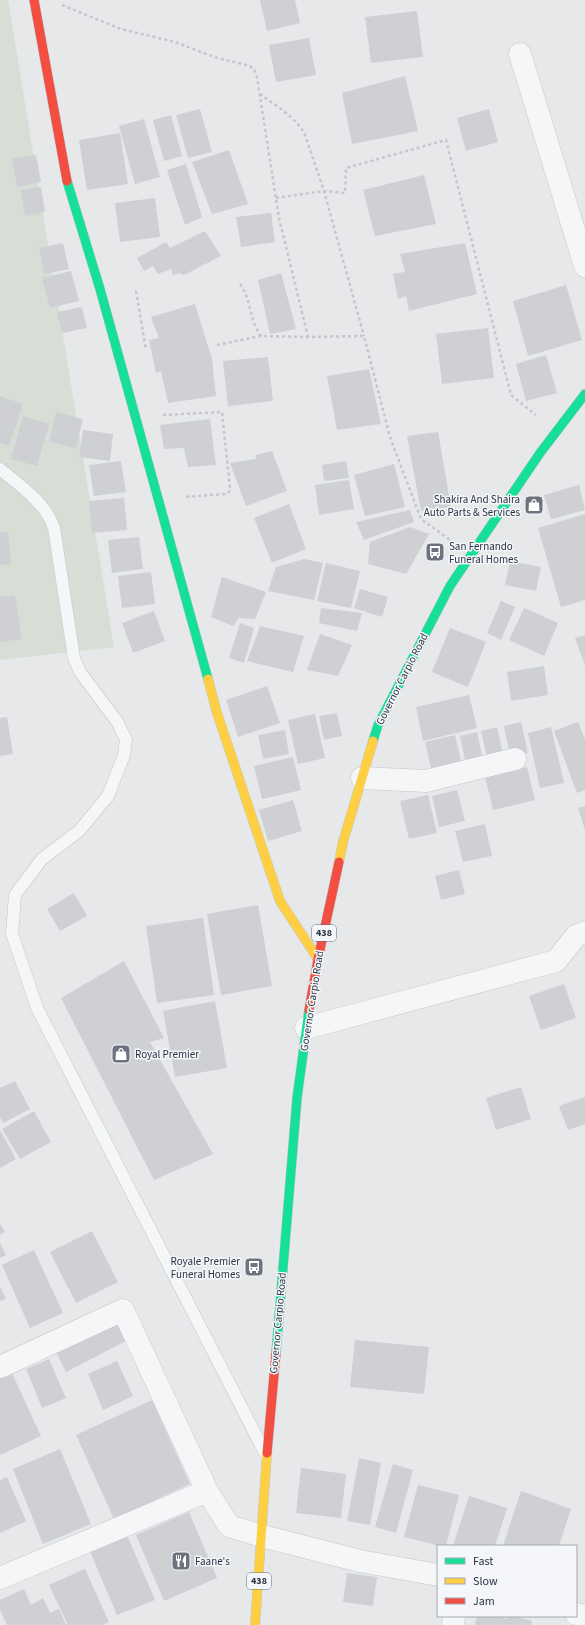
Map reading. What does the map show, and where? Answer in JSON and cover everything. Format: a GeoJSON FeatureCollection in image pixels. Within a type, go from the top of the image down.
{"type":"FeatureCollection","features":[{"type":"Feature","properties":{"kind":"main road"},"geometry":{"type":"LineString","coordinates":[[34,0],[66,179],[102,296],[215,706],[280,901],[318,958]]}},
{"type":"Feature","properties":{"kind":"main road","name":"Governor Carpio Road"},"geometry":{"type":"LineString","coordinates":[[255,1625],[267,1457],[297,1098],[306,1028],[318,958],[343,842],[378,725],[450,586],[540,454],[585,394]]}},
{"type":"Feature","properties":{"kind":"street"},"geometry":{"type":"LineString","coordinates":[[520,54],[585,266]]}},
{"type":"Feature","properties":{"kind":"street"},"geometry":{"type":"LineString","coordinates":[[362,778],[426,780],[515,759]]}},
{"type":"Feature","properties":{"kind":"street"},"geometry":{"type":"LineString","coordinates":[[306,1028],[556,960],[576,936],[585,932]]}},
{"type":"Feature","properties":{"kind":"street"},"geometry":{"type":"LineString","coordinates":[[0,1367],[123,1310],[207,1491],[230,1526],[262,1536],[360,1561],[437,1575]]}},
{"type":"Feature","properties":{"kind":"street"},"geometry":{"type":"LineString","coordinates":[[0,1578],[207,1491]]}},
{"type":"Feature","properties":{"kind":"lane"},"geometry":{"type":"LineString","coordinates":[[0,468],[40,505],[52,520],[74,658],[80,672],[118,723],[126,740],[124,755],[108,796],[78,831],[42,859],[15,895],[12,934],[37,1008],[267,1457]]}},
{"type":"Feature","properties":{"kind":"path"},"geometry":{"type":"LineString","coordinates":[[56,3],[121,29],[175,42],[214,57],[250,66],[255,71],[260,94],[279,218],[308,337]]}},
{"type":"Feature","properties":{"kind":"path"},"geometry":{"type":"LineString","coordinates":[[260,94],[301,126],[324,191],[390,437],[421,519],[470,555]]}},
{"type":"Feature","properties":{"kind":"path"},"geometry":{"type":"LineString","coordinates":[[276,198],[324,191],[345,194],[346,168],[446,140],[511,395],[557,432]]}},
{"type":"Feature","properties":{"kind":"path"},"geometry":{"type":"LineString","coordinates":[[240,284],[246,292],[255,328],[261,336]]}},
{"type":"Feature","properties":{"kind":"path"},"geometry":{"type":"LineString","coordinates":[[136,292],[147,354]]}},
{"type":"Feature","properties":{"kind":"path"},"geometry":{"type":"LineString","coordinates":[[217,345],[261,336],[364,336]]}},
{"type":"Feature","properties":{"kind":"path"},"geometry":{"type":"LineString","coordinates":[[157,416],[222,412],[230,488],[228,492],[225,494],[178,497]]}},
{"type":"Feature","properties":{"kind":"shaded area"},"geometry":{"type":"Polygon","coordinates":[[[0,0],[8,0],[114,647],[0,660],[0,0]]]}},
{"type":"Feature","properties":{"kind":"building"},"geometry":{"type":"Polygon","coordinates":[[[260,0],[295,0],[300,23],[267,31],[260,0]]]}},
{"type":"Feature","properties":{"kind":"building"},"geometry":{"type":"Polygon","coordinates":[[[417,11],[423,57],[371,63],[365,17],[417,11]]]}},
{"type":"Feature","properties":{"kind":"building"},"geometry":{"type":"Polygon","coordinates":[[[309,38],[316,75],[276,82],[269,45],[309,38]]]}},
{"type":"Feature","properties":{"kind":"building"},"geometry":{"type":"Polygon","coordinates":[[[405,76],[418,131],[352,144],[342,93],[405,76]]]}},
{"type":"Feature","properties":{"kind":"building"},"geometry":{"type":"Polygon","coordinates":[[[200,109],[212,152],[188,158],[176,115],[200,109]]]}},
{"type":"Feature","properties":{"kind":"building"},"geometry":{"type":"Polygon","coordinates":[[[489,109],[498,142],[466,151],[457,118],[489,109]]]}},
{"type":"Feature","properties":{"kind":"building"},"geometry":{"type":"Polygon","coordinates":[[[171,115],[182,156],[164,161],[153,120],[171,115]]]}},
{"type":"Feature","properties":{"kind":"building"},"geometry":{"type":"Polygon","coordinates":[[[144,119],[160,177],[135,184],[119,126],[144,119]]]}},
{"type":"Feature","properties":{"kind":"building"},"geometry":{"type":"Polygon","coordinates":[[[120,133],[128,184],[87,190],[79,140],[120,133]]]}},
{"type":"Feature","properties":{"kind":"building"},"geometry":{"type":"Polygon","coordinates":[[[229,150],[248,204],[212,214],[192,162],[229,150]]]}},
{"type":"Feature","properties":{"kind":"building"},"geometry":{"type":"Polygon","coordinates":[[[36,155],[41,182],[17,187],[12,159],[36,155]]]}},
{"type":"Feature","properties":{"kind":"building"},"geometry":{"type":"Polygon","coordinates":[[[186,164],[202,217],[185,225],[167,170],[186,164]]]}},
{"type":"Feature","properties":{"kind":"building"},"geometry":{"type":"Polygon","coordinates":[[[424,175],[436,224],[375,236],[363,190],[424,175]]]}},
{"type":"Feature","properties":{"kind":"building"},"geometry":{"type":"Polygon","coordinates":[[[41,187],[45,212],[25,216],[21,190],[41,187]]]}},
{"type":"Feature","properties":{"kind":"building"},"geometry":{"type":"Polygon","coordinates":[[[155,198],[160,237],[120,242],[115,203],[155,198]]]}},
{"type":"Feature","properties":{"kind":"building"},"geometry":{"type":"Polygon","coordinates":[[[271,213],[275,242],[241,247],[236,217],[271,213]]]}},
{"type":"Feature","properties":{"kind":"building"},"geometry":{"type":"Polygon","coordinates":[[[205,231],[221,256],[184,275],[179,273],[173,275],[171,269],[158,274],[153,266],[144,271],[137,258],[166,242],[170,248],[205,231]]]}},
{"type":"Feature","properties":{"kind":"building"},"geometry":{"type":"Polygon","coordinates":[[[63,243],[69,269],[44,274],[39,248],[63,243]]]}},
{"type":"Feature","properties":{"kind":"building"},"geometry":{"type":"Polygon","coordinates":[[[465,243],[477,294],[409,311],[406,296],[398,299],[393,274],[405,272],[400,254],[465,243]]]}},
{"type":"Feature","properties":{"kind":"building"},"geometry":{"type":"Polygon","coordinates":[[[71,271],[79,301],[50,308],[42,278],[71,271]]]}},
{"type":"Feature","properties":{"kind":"building"},"geometry":{"type":"Polygon","coordinates":[[[281,273],[296,329],[270,334],[258,280],[281,273]]]}},
{"type":"Feature","properties":{"kind":"building"},"geometry":{"type":"Polygon","coordinates":[[[566,285],[582,340],[528,356],[513,301],[566,285]]]}},
{"type":"Feature","properties":{"kind":"building"},"geometry":{"type":"Polygon","coordinates":[[[195,304],[212,359],[216,396],[168,403],[161,371],[156,373],[149,340],[159,338],[151,317],[195,304]]]}},
{"type":"Feature","properties":{"kind":"building"},"geometry":{"type":"Polygon","coordinates":[[[82,307],[87,328],[62,333],[57,312],[82,307]]]}},
{"type":"Feature","properties":{"kind":"building"},"geometry":{"type":"Polygon","coordinates":[[[488,328],[494,378],[442,384],[436,334],[488,328]]]}},
{"type":"Feature","properties":{"kind":"building"},"geometry":{"type":"Polygon","coordinates":[[[546,355],[557,393],[526,401],[516,364],[546,355]]]}},
{"type":"Feature","properties":{"kind":"building"},"geometry":{"type":"Polygon","coordinates":[[[268,357],[273,401],[228,406],[223,361],[268,357]]]}},
{"type":"Feature","properties":{"kind":"building"},"geometry":{"type":"Polygon","coordinates":[[[369,369],[381,424],[337,430],[327,376],[369,369]]]}},
{"type":"Feature","properties":{"kind":"building"},"geometry":{"type":"Polygon","coordinates":[[[0,396],[23,404],[9,446],[0,443],[0,396]]]}},
{"type":"Feature","properties":{"kind":"building"},"geometry":{"type":"Polygon","coordinates":[[[56,412],[83,419],[76,448],[49,442],[56,412]]]}},
{"type":"Feature","properties":{"kind":"building"},"geometry":{"type":"Polygon","coordinates":[[[23,416],[49,424],[37,466],[11,459],[23,416]]]}},
{"type":"Feature","properties":{"kind":"building"},"geometry":{"type":"Polygon","coordinates":[[[210,419],[216,465],[188,467],[184,448],[164,449],[160,425],[210,419]]]}},
{"type":"Feature","properties":{"kind":"building"},"geometry":{"type":"Polygon","coordinates":[[[83,430],[113,434],[110,461],[79,457],[83,430]]]}},
{"type":"Feature","properties":{"kind":"building"},"geometry":{"type":"Polygon","coordinates":[[[438,432],[451,507],[421,511],[407,436],[438,432]]]}},
{"type":"Feature","properties":{"kind":"building"},"geometry":{"type":"Polygon","coordinates":[[[272,451],[287,491],[246,506],[230,463],[256,459],[255,455],[272,451]]]}},
{"type":"Feature","properties":{"kind":"building"},"geometry":{"type":"Polygon","coordinates":[[[121,461],[126,492],[94,496],[89,465],[121,461]]]}},
{"type":"Feature","properties":{"kind":"building"},"geometry":{"type":"Polygon","coordinates":[[[346,461],[349,478],[324,481],[322,465],[346,461]]]}},
{"type":"Feature","properties":{"kind":"building"},"geometry":{"type":"Polygon","coordinates":[[[394,464],[405,507],[365,516],[354,475],[394,464]]]}},
{"type":"Feature","properties":{"kind":"building"},"geometry":{"type":"Polygon","coordinates":[[[349,480],[354,509],[319,515],[315,485],[349,480]]]}},
{"type":"Feature","properties":{"kind":"building"},"geometry":{"type":"Polygon","coordinates":[[[579,485],[585,510],[551,519],[544,495],[579,485]]]}},
{"type":"Feature","properties":{"kind":"building"},"geometry":{"type":"Polygon","coordinates":[[[124,498],[127,530],[92,533],[89,501],[124,498]]]}},
{"type":"Feature","properties":{"kind":"building"},"geometry":{"type":"Polygon","coordinates":[[[289,504],[306,549],[272,563],[254,518],[289,504]]]}},
{"type":"Feature","properties":{"kind":"building"},"geometry":{"type":"Polygon","coordinates":[[[410,510],[414,522],[364,540],[356,522],[410,510]]]}},
{"type":"Feature","properties":{"kind":"building"},"geometry":{"type":"Polygon","coordinates":[[[585,514],[585,600],[561,607],[538,528],[585,514]]]}},
{"type":"Feature","properties":{"kind":"building"},"geometry":{"type":"Polygon","coordinates":[[[410,527],[429,534],[406,574],[368,564],[370,542],[410,527]]]}},
{"type":"Feature","properties":{"kind":"building"},"geometry":{"type":"Polygon","coordinates":[[[0,532],[8,532],[11,564],[0,565],[0,532]]]}},
{"type":"Feature","properties":{"kind":"building"},"geometry":{"type":"Polygon","coordinates":[[[139,537],[143,569],[112,573],[108,540],[139,537]]]}},
{"type":"Feature","properties":{"kind":"building"},"geometry":{"type":"Polygon","coordinates":[[[304,559],[323,563],[314,600],[268,591],[276,567],[304,559]]]}},
{"type":"Feature","properties":{"kind":"building"},"geometry":{"type":"Polygon","coordinates":[[[510,561],[541,567],[536,591],[505,585],[510,561]]]}},
{"type":"Feature","properties":{"kind":"building"},"geometry":{"type":"Polygon","coordinates":[[[326,563],[360,571],[351,608],[317,601],[326,563]]]}},
{"type":"Feature","properties":{"kind":"building"},"geometry":{"type":"Polygon","coordinates":[[[151,572],[155,604],[122,608],[118,576],[151,572]]]}},
{"type":"Feature","properties":{"kind":"building"},"geometry":{"type":"Polygon","coordinates":[[[222,577],[266,592],[255,619],[239,618],[233,626],[211,617],[222,577]]]}},
{"type":"Feature","properties":{"kind":"building"},"geometry":{"type":"Polygon","coordinates":[[[360,589],[388,597],[382,617],[354,608],[360,589]]]}},
{"type":"Feature","properties":{"kind":"building"},"geometry":{"type":"Polygon","coordinates":[[[15,595],[22,639],[0,642],[0,597],[15,595]]]}},
{"type":"Feature","properties":{"kind":"building"},"geometry":{"type":"Polygon","coordinates":[[[501,601],[515,607],[501,640],[487,633],[501,601]]]}},
{"type":"Feature","properties":{"kind":"building"},"geometry":{"type":"Polygon","coordinates":[[[321,608],[362,613],[357,631],[319,623],[321,608]]]}},
{"type":"Feature","properties":{"kind":"building"},"geometry":{"type":"Polygon","coordinates":[[[524,608],[558,623],[544,656],[509,640],[524,608]]]}},
{"type":"Feature","properties":{"kind":"building"},"geometry":{"type":"Polygon","coordinates":[[[154,611],[165,641],[133,653],[122,623],[154,611]]]}},
{"type":"Feature","properties":{"kind":"building"},"geometry":{"type":"Polygon","coordinates":[[[240,623],[254,628],[244,663],[229,658],[240,623]]]}},
{"type":"Feature","properties":{"kind":"building"},"geometry":{"type":"Polygon","coordinates":[[[260,626],[304,636],[293,672],[247,661],[260,626]]]}},
{"type":"Feature","properties":{"kind":"building"},"geometry":{"type":"Polygon","coordinates":[[[450,628],[486,642],[468,687],[432,672],[450,628]]]}},
{"type":"Feature","properties":{"kind":"building"},"geometry":{"type":"Polygon","coordinates":[[[320,634],[352,645],[338,676],[307,670],[320,634]]]}},
{"type":"Feature","properties":{"kind":"building"},"geometry":{"type":"Polygon","coordinates":[[[585,635],[585,665],[575,638],[585,635]]]}},
{"type":"Feature","properties":{"kind":"building"},"geometry":{"type":"Polygon","coordinates":[[[544,666],[548,695],[511,701],[507,672],[544,666]]]}},
{"type":"Feature","properties":{"kind":"building"},"geometry":{"type":"Polygon","coordinates":[[[267,686],[280,723],[238,737],[226,700],[267,686]]]}},
{"type":"Feature","properties":{"kind":"building"},"geometry":{"type":"Polygon","coordinates":[[[469,695],[477,728],[423,741],[416,707],[469,695]]]}},
{"type":"Feature","properties":{"kind":"building"},"geometry":{"type":"Polygon","coordinates":[[[337,713],[342,736],[324,740],[319,716],[337,713]]]}},
{"type":"Feature","properties":{"kind":"building"},"geometry":{"type":"Polygon","coordinates":[[[315,714],[325,758],[298,764],[288,720],[315,714]]]}},
{"type":"Feature","properties":{"kind":"building"},"geometry":{"type":"Polygon","coordinates":[[[7,717],[13,754],[0,756],[0,718],[7,717]]]}},
{"type":"Feature","properties":{"kind":"building"},"geometry":{"type":"Polygon","coordinates":[[[521,722],[528,753],[510,756],[504,726],[521,722]]]}},
{"type":"Feature","properties":{"kind":"building"},"geometry":{"type":"Polygon","coordinates":[[[578,722],[585,739],[585,790],[577,793],[554,731],[578,722]]]}},
{"type":"Feature","properties":{"kind":"building"},"geometry":{"type":"Polygon","coordinates":[[[497,727],[504,758],[488,762],[481,731],[497,727]]]}},
{"type":"Feature","properties":{"kind":"building"},"geometry":{"type":"Polygon","coordinates":[[[551,727],[564,783],[540,788],[528,733],[551,727]]]}},
{"type":"Feature","properties":{"kind":"building"},"geometry":{"type":"Polygon","coordinates":[[[285,730],[289,754],[263,759],[258,735],[285,730]]]}},
{"type":"Feature","properties":{"kind":"building"},"geometry":{"type":"Polygon","coordinates":[[[477,732],[484,765],[467,769],[460,736],[477,732]]]}},
{"type":"Feature","properties":{"kind":"building"},"geometry":{"type":"Polygon","coordinates":[[[455,735],[463,769],[433,776],[425,742],[455,735]]]}},
{"type":"Feature","properties":{"kind":"building"},"geometry":{"type":"Polygon","coordinates":[[[293,757],[301,790],[262,799],[254,766],[293,757]]]}},
{"type":"Feature","properties":{"kind":"building"},"geometry":{"type":"Polygon","coordinates":[[[527,767],[535,800],[493,810],[485,776],[527,767]]]}},
{"type":"Feature","properties":{"kind":"building"},"geometry":{"type":"Polygon","coordinates":[[[457,790],[465,821],[439,827],[432,796],[457,790]]]}},
{"type":"Feature","properties":{"kind":"building"},"geometry":{"type":"Polygon","coordinates":[[[428,795],[437,833],[409,839],[400,801],[428,795]]]}},
{"type":"Feature","properties":{"kind":"building"},"geometry":{"type":"Polygon","coordinates":[[[293,800],[302,831],[268,841],[259,810],[293,800]]]}},
{"type":"Feature","properties":{"kind":"building"},"geometry":{"type":"Polygon","coordinates":[[[585,806],[585,830],[578,808],[585,806]]]}},
{"type":"Feature","properties":{"kind":"building"},"geometry":{"type":"Polygon","coordinates":[[[485,824],[492,856],[463,862],[455,831],[485,824]]]}},
{"type":"Feature","properties":{"kind":"building"},"geometry":{"type":"Polygon","coordinates":[[[459,870],[465,894],[441,900],[435,876],[459,870]]]}},
{"type":"Feature","properties":{"kind":"building"},"geometry":{"type":"Polygon","coordinates":[[[74,893],[87,916],[60,931],[47,909],[74,893]]]}},
{"type":"Feature","properties":{"kind":"building"},"geometry":{"type":"Polygon","coordinates":[[[258,905],[272,986],[221,995],[207,914],[258,905]]]}},
{"type":"Feature","properties":{"kind":"building"},"geometry":{"type":"Polygon","coordinates":[[[203,918],[214,995],[157,1003],[146,926],[203,918]]]}},
{"type":"Feature","properties":{"kind":"building"},"geometry":{"type":"Polygon","coordinates":[[[124,961],[164,1038],[150,1042],[213,1154],[154,1180],[61,998],[124,961]]]}},
{"type":"Feature","properties":{"kind":"building"},"geometry":{"type":"Polygon","coordinates":[[[564,984],[576,1018],[541,1030],[529,996],[564,984]]]}},
{"type":"Feature","properties":{"kind":"building"},"geometry":{"type":"Polygon","coordinates":[[[215,1001],[227,1068],[175,1077],[163,1011],[215,1001]]]}},
{"type":"Feature","properties":{"kind":"building"},"geometry":{"type":"Polygon","coordinates":[[[15,1081],[30,1109],[3,1123],[0,1117],[0,1088],[15,1081]]]}},
{"type":"Feature","properties":{"kind":"building"},"geometry":{"type":"Polygon","coordinates":[[[521,1087],[531,1119],[496,1130],[486,1098],[521,1087]]]}},
{"type":"Feature","properties":{"kind":"building"},"geometry":{"type":"Polygon","coordinates":[[[585,1097],[585,1124],[568,1130],[559,1106],[585,1097]]]}},
{"type":"Feature","properties":{"kind":"building"},"geometry":{"type":"Polygon","coordinates":[[[34,1111],[51,1142],[20,1159],[2,1129],[34,1111]]]}},
{"type":"Feature","properties":{"kind":"building"},"geometry":{"type":"Polygon","coordinates":[[[0,1130],[16,1159],[0,1168],[0,1130]]]}},
{"type":"Feature","properties":{"kind":"building"},"geometry":{"type":"Polygon","coordinates":[[[0,1223],[5,1232],[0,1235],[0,1223]]]}},
{"type":"Feature","properties":{"kind":"building"},"geometry":{"type":"Polygon","coordinates":[[[92,1231],[118,1282],[76,1303],[50,1252],[92,1231]]]}},
{"type":"Feature","properties":{"kind":"building"},"geometry":{"type":"Polygon","coordinates":[[[0,1243],[6,1255],[0,1258],[0,1243]]]}},
{"type":"Feature","properties":{"kind":"building"},"geometry":{"type":"Polygon","coordinates":[[[34,1250],[63,1313],[30,1328],[2,1265],[34,1250]]]}},
{"type":"Feature","properties":{"kind":"building"},"geometry":{"type":"Polygon","coordinates":[[[0,1286],[6,1299],[0,1301],[0,1286]]]}},
{"type":"Feature","properties":{"kind":"building"},"geometry":{"type":"Polygon","coordinates":[[[113,1317],[126,1341],[66,1372],[54,1348],[113,1317]]]}},
{"type":"Feature","properties":{"kind":"building"},"geometry":{"type":"Polygon","coordinates":[[[355,1340],[429,1347],[424,1394],[350,1387],[355,1340]]]}},
{"type":"Feature","properties":{"kind":"building"},"geometry":{"type":"Polygon","coordinates":[[[49,1359],[66,1398],[42,1408],[26,1369],[49,1359]]]}},
{"type":"Feature","properties":{"kind":"building"},"geometry":{"type":"Polygon","coordinates":[[[117,1361],[133,1396],[103,1410],[88,1374],[117,1361]]]}},
{"type":"Feature","properties":{"kind":"building"},"geometry":{"type":"Polygon","coordinates":[[[12,1373],[41,1436],[0,1455],[0,1378],[12,1373]]]}},
{"type":"Feature","properties":{"kind":"building"},"geometry":{"type":"Polygon","coordinates":[[[152,1400],[190,1484],[114,1519],[76,1435],[152,1400]]]}},
{"type":"Feature","properties":{"kind":"building"},"geometry":{"type":"Polygon","coordinates":[[[60,1449],[91,1524],[43,1544],[13,1469],[60,1449]]]}},
{"type":"Feature","properties":{"kind":"building"},"geometry":{"type":"Polygon","coordinates":[[[359,1458],[381,1463],[370,1525],[347,1521],[359,1458]]]}},
{"type":"Feature","properties":{"kind":"building"},"geometry":{"type":"Polygon","coordinates":[[[393,1464],[413,1470],[396,1533],[375,1527],[393,1464]]]}},
{"type":"Feature","properties":{"kind":"building"},"geometry":{"type":"Polygon","coordinates":[[[301,1468],[346,1474],[341,1518],[296,1513],[301,1468]]]}},
{"type":"Feature","properties":{"kind":"building"},"geometry":{"type":"Polygon","coordinates":[[[7,1477],[26,1521],[0,1533],[0,1480],[7,1477]]]}},
{"type":"Feature","properties":{"kind":"building"},"geometry":{"type":"Polygon","coordinates":[[[418,1485],[459,1495],[446,1545],[437,1545],[404,1537],[418,1485]]]}},
{"type":"Feature","properties":{"kind":"building"},"geometry":{"type":"Polygon","coordinates":[[[521,1491],[571,1509],[559,1545],[503,1545],[521,1491]]]}},
{"type":"Feature","properties":{"kind":"building"},"geometry":{"type":"Polygon","coordinates":[[[469,1496],[507,1508],[495,1545],[453,1545],[469,1496]]]}},
{"type":"Feature","properties":{"kind":"building"},"geometry":{"type":"Polygon","coordinates":[[[189,1512],[217,1578],[164,1601],[136,1535],[189,1512]]]}},
{"type":"Feature","properties":{"kind":"building"},"geometry":{"type":"Polygon","coordinates":[[[126,1533],[155,1600],[117,1615],[89,1549],[126,1533]]]}},
{"type":"Feature","properties":{"kind":"building"},"geometry":{"type":"Polygon","coordinates":[[[85,1569],[109,1622],[102,1625],[68,1625],[49,1585],[85,1569]]]}},
{"type":"Feature","properties":{"kind":"building"},"geometry":{"type":"Polygon","coordinates":[[[347,1573],[377,1577],[373,1606],[343,1602],[347,1573]]]}},
{"type":"Feature","properties":{"kind":"building"},"geometry":{"type":"Polygon","coordinates":[[[24,1589],[31,1605],[43,1598],[50,1613],[59,1609],[66,1625],[7,1625],[0,1610],[0,1600],[24,1589]]]}},
{"type":"Feature","properties":{"kind":"building"},"geometry":{"type":"Polygon","coordinates":[[[477,1617],[500,1617],[507,1619],[508,1617],[518,1617],[532,1621],[531,1625],[475,1625],[477,1617]]]}},
{"type":"Feature","properties":{"kind":"traffic: fast"},"geometry":{"type":"LineString","coordinates":[[67,181],[100,289],[208,679]]}},
{"type":"Feature","properties":{"kind":"traffic: fast"},"geometry":{"type":"LineString","coordinates":[[373,741],[378,725],[450,586],[540,453],[585,394]]}},
{"type":"Feature","properties":{"kind":"traffic: fast"},"geometry":{"type":"LineString","coordinates":[[276,1353],[297,1098],[309,1010]]}},
{"type":"Feature","properties":{"kind":"traffic: slow"},"geometry":{"type":"LineString","coordinates":[[208,679],[217,713],[280,901],[318,959]]}},
{"type":"Feature","properties":{"kind":"traffic: slow"},"geometry":{"type":"LineString","coordinates":[[339,862],[343,842],[373,741]]}},
{"type":"Feature","properties":{"kind":"traffic: slow"},"geometry":{"type":"LineString","coordinates":[[255,1625],[267,1453]]}},
{"type":"Feature","properties":{"kind":"traffic: jam"},"geometry":{"type":"LineString","coordinates":[[34,0],[67,181]]}},
{"type":"Feature","properties":{"kind":"traffic: jam"},"geometry":{"type":"LineString","coordinates":[[309,1010],[318,959],[339,862]]}},
{"type":"Feature","properties":{"kind":"traffic: jam"},"geometry":{"type":"LineString","coordinates":[[267,1453],[276,1353]]}},
{"type":"Feature","properties":{"kind":"place","name":"Shakira And Shaira Auto Parts & Services"},"geometry":{"type":"Point","coordinates":[534,505]}},
{"type":"Feature","properties":{"kind":"place","name":"San Fernando Funeral Homes"},"geometry":{"type":"Point","coordinates":[435,552]}},
{"type":"Feature","properties":{"kind":"place","name":"Royal Premier"},"geometry":{"type":"Point","coordinates":[121,1054]}},
{"type":"Feature","properties":{"kind":"place","name":"Royale Premier Funeral Homes"},"geometry":{"type":"Point","coordinates":[254,1267]}},
{"type":"Feature","properties":{"kind":"place","name":"Faane's"},"geometry":{"type":"Point","coordinates":[181,1561]}}]}
